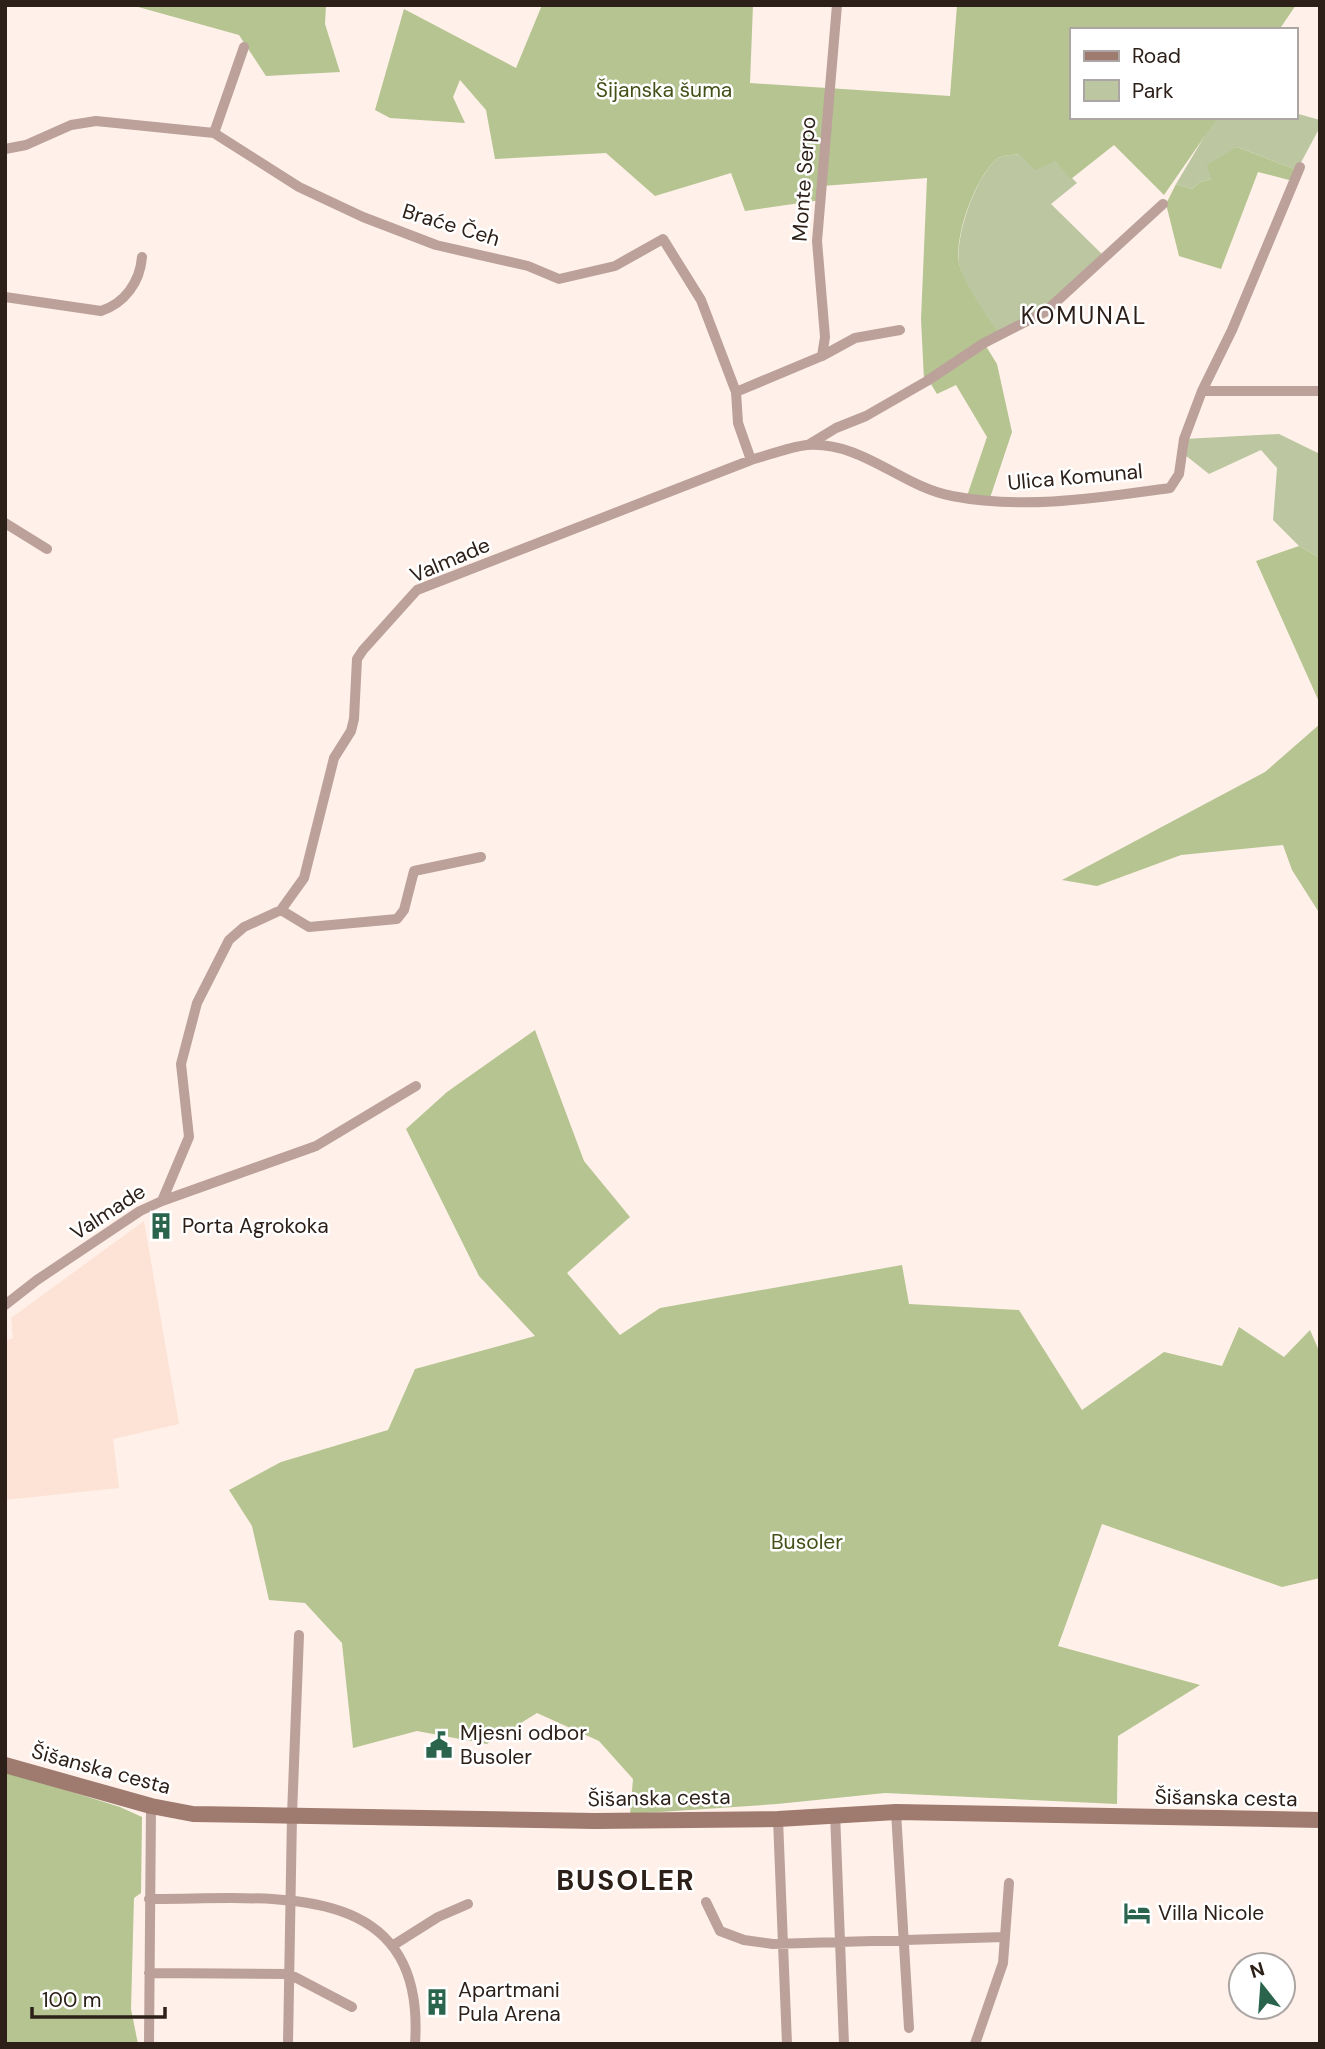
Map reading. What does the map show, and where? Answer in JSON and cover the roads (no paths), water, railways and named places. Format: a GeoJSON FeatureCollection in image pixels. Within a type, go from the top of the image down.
{"type":"FeatureCollection","features":[{"type":"Feature","properties":{"kind":"main road","name":"Šišanska cesta"},"geometry":{"type":"LineString","coordinates":[[5,1765],[151,1806],[193,1814],[595,1821],[778,1819],[835,1813],[896,1812],[1320,1820]]}},
{"type":"Feature","properties":{"kind":"street","name":"Monte Serpo"},"geometry":{"type":"LineString","coordinates":[[822,356],[825,337],[817,241],[837,5]]}},
{"type":"Feature","properties":{"kind":"street"},"geometry":{"type":"LineString","coordinates":[[214,133],[244,47]]}},
{"type":"Feature","properties":{"kind":"street","name":"Braće Čeh"},"geometry":{"type":"LineString","coordinates":[[5,149],[26,145],[71,125],[96,121],[214,133],[299,187],[363,216],[436,245],[528,266],[559,279],[615,266],[663,239],[701,300],[736,392],[738,423],[751,460]]}},
{"type":"Feature","properties":{"kind":"street","name":"Ulica Komunal"},"geometry":{"type":"LineString","coordinates":[[808,445],[853,452],[949,496],[1007,504],[1088,499],[1170,488],[1179,474],[1184,439],[1202,391],[1232,330],[1300,167]]}},
{"type":"Feature","properties":{"kind":"street","name":"Ulica Komunal"},"geometry":{"type":"LineString","coordinates":[[751,460],[808,445],[836,428],[866,416],[928,382],[984,343],[1045,312],[1163,204]]}},
{"type":"Feature","properties":{"kind":"street"},"geometry":{"type":"LineString","coordinates":[[5,297],[101,311],[116,306],[140,276],[142,257]]}},
{"type":"Feature","properties":{"kind":"street"},"geometry":{"type":"LineString","coordinates":[[736,392],[822,356],[855,338],[900,330]]}},
{"type":"Feature","properties":{"kind":"street"},"geometry":{"type":"LineString","coordinates":[[1202,391],[1320,391]]}},
{"type":"Feature","properties":{"kind":"street","name":"Valmade"},"geometry":{"type":"LineString","coordinates":[[5,1305],[37,1280],[140,1211],[162,1201],[189,1137],[181,1064],[197,1003],[229,940],[244,927],[281,910],[304,878],[334,758],[351,731],[357,659],[417,590],[751,460]]}},
{"type":"Feature","properties":{"kind":"street"},"geometry":{"type":"LineString","coordinates":[[5,523],[47,549]]}},
{"type":"Feature","properties":{"kind":"street"},"geometry":{"type":"LineString","coordinates":[[281,910],[309,927],[397,919],[404,910],[414,871],[481,857]]}},
{"type":"Feature","properties":{"kind":"street"},"geometry":{"type":"LineString","coordinates":[[162,1201],[316,1146],[416,1086]]}},
{"type":"Feature","properties":{"kind":"street"},"geometry":{"type":"LineString","coordinates":[[288,2044],[292,1815],[299,1636]]}},
{"type":"Feature","properties":{"kind":"street"},"geometry":{"type":"LineString","coordinates":[[149,2044],[151,1806]]}},
{"type":"Feature","properties":{"kind":"street"},"geometry":{"type":"LineString","coordinates":[[896,1812],[909,2028]]}},
{"type":"Feature","properties":{"kind":"street"},"geometry":{"type":"LineString","coordinates":[[835,1813],[844,2044]]}},
{"type":"Feature","properties":{"kind":"street"},"geometry":{"type":"LineString","coordinates":[[778,1819],[788,2044]]}},
{"type":"Feature","properties":{"kind":"street"},"geometry":{"type":"LineString","coordinates":[[975,2044],[1003,1963],[1009,1883]]}},
{"type":"Feature","properties":{"kind":"street"},"geometry":{"type":"LineString","coordinates":[[149,1899],[290,1900],[313,1902],[339,1909],[374,1930],[392,1946],[413,1981],[415,2044]]}},
{"type":"Feature","properties":{"kind":"street"},"geometry":{"type":"LineString","coordinates":[[706,1902],[720,1931],[744,1940],[783,1943],[1004,1937]]}},
{"type":"Feature","properties":{"kind":"street"},"geometry":{"type":"LineString","coordinates":[[392,1946],[438,1917],[468,1904]]}},
{"type":"Feature","properties":{"kind":"street"},"geometry":{"type":"LineString","coordinates":[[149,1973],[289,1974],[352,2007]]}},
{"type":"Feature","properties":{"kind":"place","name":"Porta Agrokoka"},"geometry":{"type":"Point","coordinates":[161,1226]}},
{"type":"Feature","properties":{"kind":"place","name":"Mjesni odbor Busoler"},"geometry":{"type":"Point","coordinates":[439,1745]}},
{"type":"Feature","properties":{"kind":"place","name":"Villa Nicole"},"geometry":{"type":"Point","coordinates":[1137,1913]}},
{"type":"Feature","properties":{"kind":"place","name":"Apartmani Pula Arena"},"geometry":{"type":"Point","coordinates":[437,2002]}},
{"type":"Feature","properties":{"kind":"district","name":"KOMUNAL"},"geometry":{"type":"Point","coordinates":[1084,316]}},
{"type":"Feature","properties":{"kind":"district","name":"BUSOLER"},"geometry":{"type":"Point","coordinates":[626,1880]}},
{"type":"Feature","properties":{"kind":"park label","name":"Šijanska šuma"},"geometry":{"type":"Point","coordinates":[664,90]}},
{"type":"Feature","properties":{"kind":"park label","name":"Busoler"},"geometry":{"type":"Point","coordinates":[807,1542]}}]}
